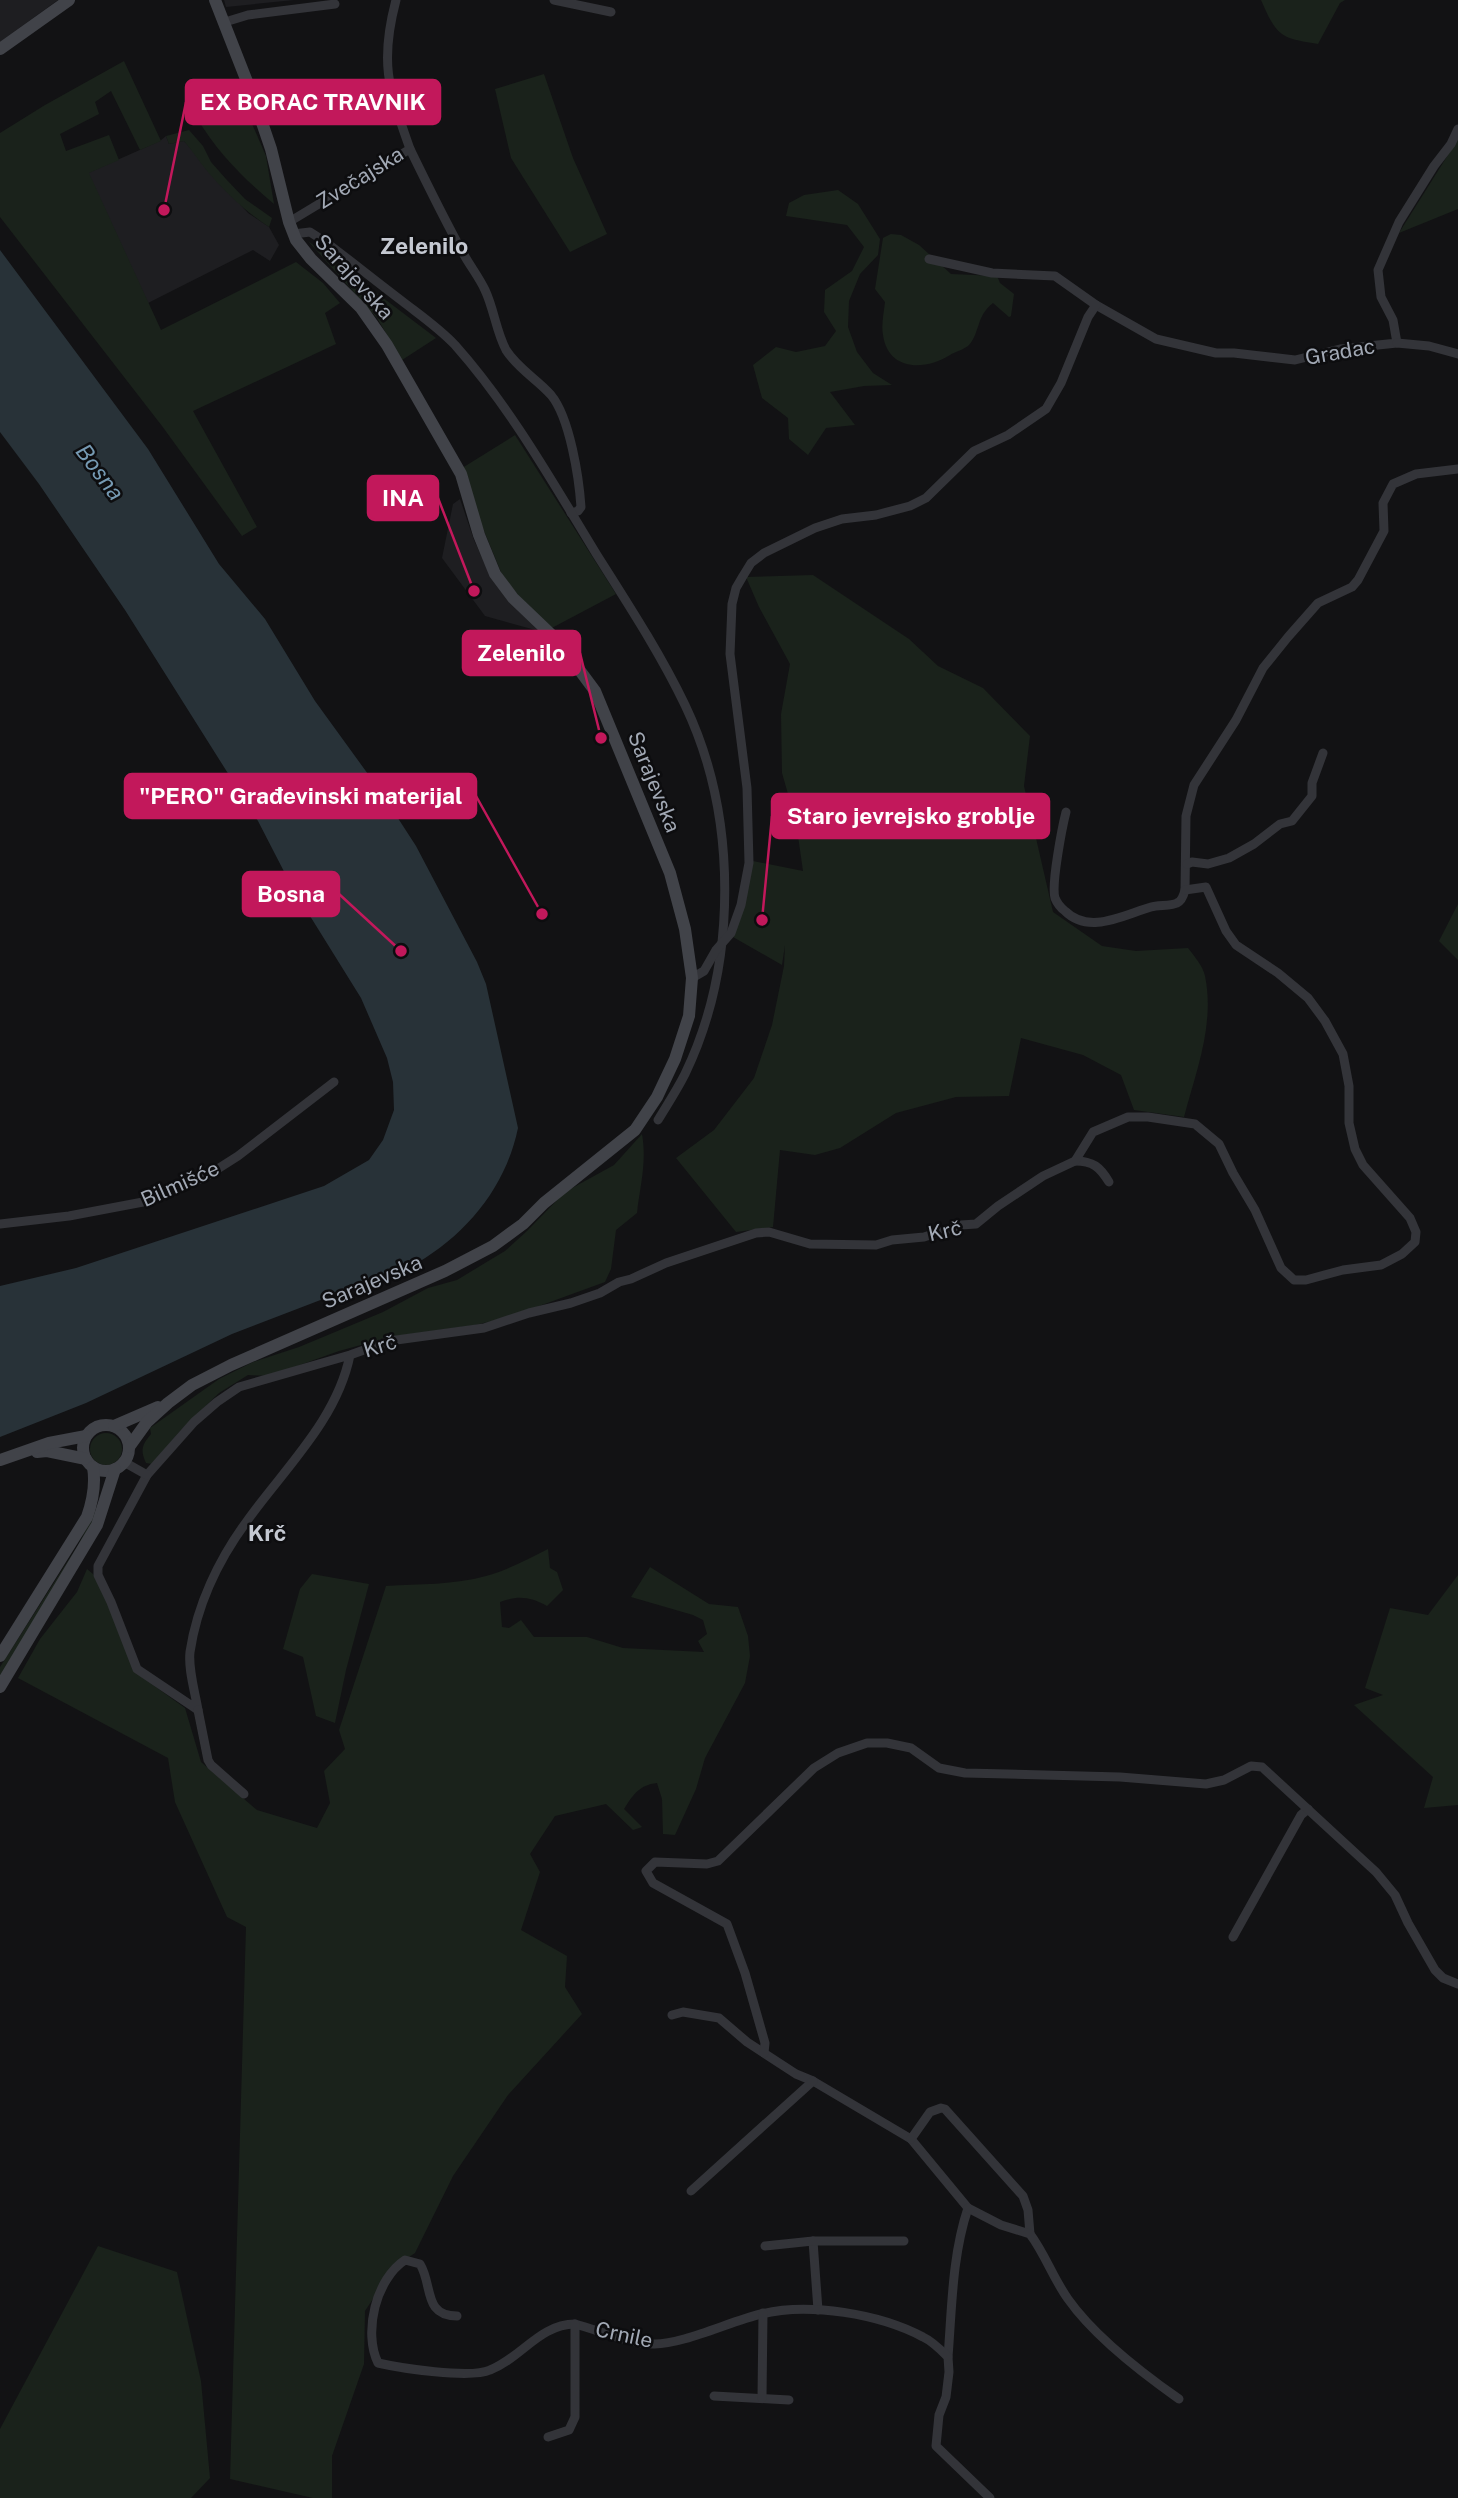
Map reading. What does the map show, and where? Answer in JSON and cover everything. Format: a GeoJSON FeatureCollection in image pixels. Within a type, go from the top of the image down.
{"type":"FeatureCollection","features":[{"type":"Feature","properties":{"kind":"main road"},"geometry":{"type":"LineString","coordinates":[[0,49],[69,0]]}},
{"type":"Feature","properties":{"kind":"main road","name":"Sarajevska"},"geometry":{"type":"LineString","coordinates":[[129,1447],[147,1422],[168,1402],[192,1385],[231,1365],[456,1266],[493,1246],[523,1224],[544,1203],[635,1130],[657,1097],[675,1059],[689,1016],[692,978],[685,929],[670,873],[595,691],[558,641],[513,598],[495,573],[478,535],[461,474],[387,345],[361,308],[310,260],[291,228],[271,149],[215,0]]}},
{"type":"Feature","properties":{"kind":"main road","name":"Sarajevska"},"geometry":{"type":"LineString","coordinates":[[114,1426],[168,1402]]}},
{"type":"Feature","properties":{"kind":"main road"},"geometry":{"type":"LineString","coordinates":[[0,1460],[63,1439],[86,1436],[98,1426],[114,1426],[125,1434],[129,1447],[97,1525],[0,1687]]}},
{"type":"Feature","properties":{"kind":"main road"},"geometry":{"type":"LineString","coordinates":[[0,1656],[87,1517],[93,1500],[95,1480],[83,1450],[86,1436]]}},
{"type":"Feature","properties":{"kind":"main road"},"geometry":{"type":"LineString","coordinates":[[22,1452],[47,1451],[89,1463],[103,1471],[120,1466]]}},
{"type":"Feature","properties":{"kind":"street","name":"Zvečajska"},"geometry":{"type":"LineString","coordinates":[[291,228],[410,149],[386,68],[386,46],[396,0]]}},
{"type":"Feature","properties":{"kind":"street"},"geometry":{"type":"LineString","coordinates":[[554,0],[611,12]]}},
{"type":"Feature","properties":{"kind":"street"},"geometry":{"type":"LineString","coordinates":[[225,22],[248,15],[335,4]]}},
{"type":"Feature","properties":{"kind":"street","name":"Gradac"},"geometry":{"type":"LineString","coordinates":[[929,259],[992,273],[1055,276],[1096,305],[1156,339],[1216,353],[1295,360],[1340,349],[1397,343],[1393,320],[1381,297],[1378,270],[1399,222],[1451,144],[1458,129]]}},
{"type":"Feature","properties":{"kind":"street"},"geometry":{"type":"LineString","coordinates":[[410,149],[450,229],[483,286],[507,352],[524,372],[551,396],[557,406],[575,456],[579,479],[581,507],[571,513],[648,637],[685,705],[712,780],[721,830],[726,893],[723,942],[703,1028],[685,1074],[658,1120]]}},
{"type":"Feature","properties":{"kind":"street","name":"Zvečajska"},"geometry":{"type":"LineString","coordinates":[[291,228],[310,232],[435,326],[454,345],[502,405],[571,513]]}},
{"type":"Feature","properties":{"kind":"street"},"geometry":{"type":"LineString","coordinates":[[692,978],[704,971],[731,933],[737,920],[749,863],[747,788],[730,654],[732,604],[736,588],[743,576],[751,563],[764,552],[795,537],[842,519],[876,515],[910,506],[926,498],[974,451],[1008,435],[1046,409],[1061,383],[1088,317],[1096,305]]}},
{"type":"Feature","properties":{"kind":"street"},"geometry":{"type":"LineString","coordinates":[[1397,343],[1429,346],[1458,354]]}},
{"type":"Feature","properties":{"kind":"street"},"geometry":{"type":"LineString","coordinates":[[1066,812],[1054,891],[1055,899],[1076,921],[1093,923],[1121,918],[1152,906],[1177,904],[1185,890],[1186,816],[1194,785],[1236,720],[1263,668],[1318,603],[1352,587],[1358,580],[1384,531],[1383,503],[1393,484],[1416,474],[1458,469]]}},
{"type":"Feature","properties":{"kind":"street"},"geometry":{"type":"LineString","coordinates":[[1187,864],[1208,864],[1229,858],[1254,844],[1280,824],[1292,821],[1312,796],[1312,783],[1323,753]]}},
{"type":"Feature","properties":{"kind":"street"},"geometry":{"type":"LineString","coordinates":[[1075,1161],[1093,1132],[1128,1117],[1195,1124],[1219,1144],[1255,1210],[1281,1268],[1294,1280],[1381,1265],[1402,1254],[1415,1242],[1416,1232],[1410,1218],[1363,1165],[1356,1149],[1349,1123],[1349,1086],[1342,1054],[1325,1021],[1308,998],[1279,973],[1236,945],[1226,931],[1206,887],[1185,890]]}},
{"type":"Feature","properties":{"kind":"street","name":"Bilmišće"},"geometry":{"type":"LineString","coordinates":[[0,1224],[69,1216],[143,1202],[205,1177],[238,1156],[334,1082]]}},
{"type":"Feature","properties":{"kind":"street"},"geometry":{"type":"LineString","coordinates":[[1075,1161],[1088,1161],[1101,1168],[1109,1182]]}},
{"type":"Feature","properties":{"kind":"street","name":"Krč"},"geometry":{"type":"LineString","coordinates":[[198,1710],[137,1670],[98,1575],[98,1566],[147,1475],[194,1422],[239,1387],[389,1341],[484,1328],[571,1303],[666,1263],[757,1233],[769,1232],[810,1244],[876,1245],[892,1240],[925,1237],[976,1224],[1043,1175],[1075,1161]]}},
{"type":"Feature","properties":{"kind":"street","name":"Krč"},"geometry":{"type":"LineString","coordinates":[[198,1710],[190,1655],[198,1616],[212,1578],[246,1522],[324,1420],[347,1371],[350,1355]]}},
{"type":"Feature","properties":{"kind":"street"},"geometry":{"type":"LineString","coordinates":[[120,1466],[147,1475]]}},
{"type":"Feature","properties":{"kind":"street"},"geometry":{"type":"LineString","coordinates":[[198,1710],[208,1760],[244,1794]]}},
{"type":"Feature","properties":{"kind":"street"},"geometry":{"type":"LineString","coordinates":[[764,2053],[765,2043],[752,1997],[727,1924],[653,1883],[646,1871],[655,1862],[707,1864],[718,1861],[814,1768],[838,1753],[867,1743],[887,1743],[911,1748],[939,1768],[965,1773],[1120,1777],[1206,1784],[1224,1780],[1251,1766],[1262,1767],[1376,1872],[1395,1895],[1436,1970],[1443,1978],[1458,1984]]}},
{"type":"Feature","properties":{"kind":"street"},"geometry":{"type":"LineString","coordinates":[[1233,1937],[1301,1815],[1308,1809]]}},
{"type":"Feature","properties":{"kind":"street"},"geometry":{"type":"LineString","coordinates":[[672,2015],[683,2012],[719,2018],[747,2042],[796,2074],[813,2081],[911,2139],[968,2208],[1001,2225],[1030,2234]]}},
{"type":"Feature","properties":{"kind":"street"},"geometry":{"type":"LineString","coordinates":[[691,2191],[813,2081]]}},
{"type":"Feature","properties":{"kind":"street"},"geometry":{"type":"LineString","coordinates":[[911,2139],[930,2112],[945,2109],[1023,2196],[1028,2210],[1030,2234],[1056,2282],[1086,2320],[1147,2376],[1179,2399]]}},
{"type":"Feature","properties":{"kind":"street"},"geometry":{"type":"LineString","coordinates":[[968,2208],[961,2230],[954,2278],[949,2372],[946,2396],[939,2415],[936,2446],[990,2498]]}},
{"type":"Feature","properties":{"kind":"street"},"geometry":{"type":"LineString","coordinates":[[813,2241],[818,2310]]}},
{"type":"Feature","properties":{"kind":"street"},"geometry":{"type":"LineString","coordinates":[[765,2246],[813,2241],[904,2241]]}},
{"type":"Feature","properties":{"kind":"street","name":"Crnile"},"geometry":{"type":"LineString","coordinates":[[457,2316],[447,2316],[438,2311],[431,2302],[425,2273],[420,2264],[405,2260],[394,2267],[388,2276],[370,2321],[372,2351],[378,2363],[408,2370],[483,2373],[509,2359],[551,2328],[564,2324],[575,2324],[652,2344],[685,2337],[763,2313],[802,2309],[845,2314],[899,2327],[925,2338],[948,2357]]}},
{"type":"Feature","properties":{"kind":"street"},"geometry":{"type":"LineString","coordinates":[[762,2398],[763,2313]]}},
{"type":"Feature","properties":{"kind":"street"},"geometry":{"type":"LineString","coordinates":[[548,2437],[569,2430],[574,2421],[575,2324]]}},
{"type":"Feature","properties":{"kind":"street"},"geometry":{"type":"LineString","coordinates":[[714,2396],[789,2400]]}},
{"type":"Feature","properties":{"kind":"shaded area"},"geometry":{"type":"Polygon","coordinates":[[[0,0],[58,0],[0,42],[0,0]]]}},
{"type":"Feature","properties":{"kind":"shaded area"},"geometry":{"type":"Polygon","coordinates":[[[224,0],[294,0],[226,7],[224,0]]]}},
{"type":"Feature","properties":{"kind":"shaded area"},"geometry":{"type":"Polygon","coordinates":[[[1261,0],[1345,0],[1340,3],[1318,44],[1295,40],[1281,33],[1271,21],[1261,0]]]}},
{"type":"Feature","properties":{"kind":"shaded area"},"geometry":{"type":"Polygon","coordinates":[[[124,61],[161,141],[140,150],[111,91],[95,102],[99,114],[60,134],[66,151],[109,135],[119,160],[89,173],[161,330],[296,262],[323,283],[340,303],[325,313],[336,344],[193,411],[257,527],[242,536],[162,426],[0,217],[0,133],[124,61]]]}},
{"type":"Feature","properties":{"kind":"shaded area"},"geometry":{"type":"Polygon","coordinates":[[[544,74],[573,158],[607,234],[570,252],[511,158],[495,89],[544,74]]]}},
{"type":"Feature","properties":{"kind":"shaded area"},"geometry":{"type":"Polygon","coordinates":[[[240,96],[266,156],[274,204],[231,164],[197,118],[240,96]]]}},
{"type":"Feature","properties":{"kind":"shaded area"},"geometry":{"type":"Polygon","coordinates":[[[189,130],[226,179],[245,199],[272,218],[269,227],[244,209],[222,187],[184,141],[169,144],[166,136],[189,130]]]}},
{"type":"Feature","properties":{"kind":"shaded area"},"geometry":{"type":"Polygon","coordinates":[[[166,136],[169,144],[184,141],[248,213],[269,227],[279,245],[270,261],[253,250],[148,303],[88,173],[166,136]]]}},
{"type":"Feature","properties":{"kind":"shaded area"},"geometry":{"type":"Polygon","coordinates":[[[1458,139],[1458,209],[1399,233],[1458,139]]]}},
{"type":"Feature","properties":{"kind":"shaded area"},"geometry":{"type":"Polygon","coordinates":[[[838,190],[858,204],[880,239],[878,255],[860,274],[849,301],[848,327],[857,352],[873,373],[892,385],[864,386],[830,392],[855,425],[826,428],[808,455],[789,439],[788,418],[762,398],[753,365],[776,347],[796,352],[825,346],[836,331],[824,312],[825,290],[852,271],[864,247],[847,225],[786,216],[789,203],[804,195],[838,190]]]}},
{"type":"Feature","properties":{"kind":"shaded area"},"geometry":{"type":"Polygon","coordinates":[[[891,234],[901,235],[919,245],[951,274],[997,276],[1000,283],[1014,294],[1011,316],[993,303],[984,313],[967,346],[930,364],[909,364],[892,356],[883,335],[885,302],[875,289],[883,238],[891,234]]]}},
{"type":"Feature","properties":{"kind":"shaded area"},"geometry":{"type":"Polygon","coordinates":[[[308,241],[436,338],[402,360],[377,318],[308,241]]]}},
{"type":"Feature","properties":{"kind":"shaded area"},"geometry":{"type":"Polygon","coordinates":[[[515,435],[616,594],[548,630],[503,577],[459,470],[515,435]]]}},
{"type":"Feature","properties":{"kind":"shaded area"},"geometry":{"type":"Polygon","coordinates":[[[460,499],[484,562],[539,631],[485,616],[442,558],[453,504],[460,499]]]}},
{"type":"Feature","properties":{"kind":"shaded area"},"geometry":{"type":"Polygon","coordinates":[[[813,575],[909,639],[938,666],[983,688],[1030,736],[1024,786],[1053,912],[1102,946],[1136,951],[1188,948],[1205,976],[1208,1012],[1206,1030],[1184,1117],[1134,1110],[1121,1075],[1083,1055],[1021,1038],[1009,1096],[956,1097],[896,1113],[840,1148],[815,1155],[780,1150],[773,1227],[736,1232],[676,1158],[714,1130],[754,1078],[772,1025],[784,966],[785,945],[782,965],[733,937],[753,861],[803,871],[796,822],[782,773],[781,714],[790,664],[746,577],[813,575]]]}},
{"type":"Feature","properties":{"kind":"shaded area"},"geometry":{"type":"Polygon","coordinates":[[[1458,904],[1458,960],[1439,941],[1458,904]]]}},
{"type":"Feature","properties":{"kind":"shaded area"},"geometry":{"type":"Polygon","coordinates":[[[642,1134],[643,1164],[637,1213],[616,1230],[611,1269],[605,1282],[509,1317],[475,1325],[390,1337],[339,1351],[269,1376],[248,1375],[219,1393],[181,1430],[152,1464],[146,1463],[143,1448],[151,1434],[150,1428],[219,1379],[253,1362],[299,1347],[383,1312],[428,1288],[457,1280],[505,1251],[565,1192],[614,1165],[642,1134]]]}},
{"type":"Feature","properties":{"kind":"shaded area"},"geometry":{"type":"Polygon","coordinates":[[[106,1433],[118,1437],[122,1449],[118,1461],[106,1465],[94,1461],[90,1449],[94,1437],[106,1433]]]}},
{"type":"Feature","properties":{"kind":"shaded area"},"geometry":{"type":"Polygon","coordinates":[[[96,1504],[94,1521],[0,1677],[0,1667],[78,1545],[96,1504]]]}},
{"type":"Feature","properties":{"kind":"shaded area"},"geometry":{"type":"Polygon","coordinates":[[[548,1549],[550,1568],[557,1572],[563,1590],[547,1606],[524,1598],[500,1602],[502,1627],[509,1628],[521,1620],[534,1637],[587,1637],[623,1648],[704,1652],[698,1641],[707,1634],[703,1620],[631,1597],[650,1567],[709,1604],[738,1607],[748,1636],[750,1656],[745,1683],[705,1758],[696,1789],[675,1835],[663,1834],[662,1799],[657,1783],[641,1788],[624,1809],[642,1827],[633,1830],[606,1804],[555,1816],[530,1854],[540,1872],[521,1930],[567,1956],[565,1987],[582,2014],[508,2095],[453,2176],[415,2253],[394,2267],[365,2311],[364,2364],[332,2456],[332,2498],[313,2498],[230,2479],[246,1927],[227,1917],[175,1802],[168,1758],[18,1678],[40,1639],[77,1592],[87,1569],[93,1574],[106,1597],[135,1672],[185,1708],[201,1762],[257,1810],[317,1828],[330,1803],[324,1771],[345,1749],[339,1730],[386,1586],[474,1579],[502,1571],[548,1549]]]}},
{"type":"Feature","properties":{"kind":"shaded area"},"geometry":{"type":"Polygon","coordinates":[[[312,1574],[369,1584],[335,1723],[316,1716],[303,1657],[283,1649],[300,1589],[312,1574]]]}},
{"type":"Feature","properties":{"kind":"shaded area"},"geometry":{"type":"Polygon","coordinates":[[[1458,1575],[1458,1805],[1424,1808],[1433,1777],[1354,1705],[1383,1695],[1365,1688],[1390,1608],[1428,1615],[1458,1575]]]}},
{"type":"Feature","properties":{"kind":"shaded area"},"geometry":{"type":"Polygon","coordinates":[[[98,2246],[177,2272],[201,2381],[210,2478],[191,2498],[0,2498],[0,2429],[98,2246]]]}},
{"type":"Feature","properties":{"kind":"water"},"geometry":{"type":"Polygon","coordinates":[[[0,250],[148,449],[219,564],[265,619],[315,701],[381,792],[416,846],[486,984],[518,1128],[504,1169],[482,1206],[453,1237],[417,1263],[232,1334],[86,1403],[0,1437],[0,1286],[76,1268],[324,1186],[369,1160],[383,1140],[394,1110],[393,1082],[387,1058],[361,998],[292,887],[258,821],[125,610],[0,432],[0,250]]]}},
{"type":"Feature","properties":{"kind":"place","name":"EX BORAC TRAVNIK"},"geometry":{"type":"Point","coordinates":[164,210]}},
{"type":"Feature","properties":{"kind":"place","name":"INA"},"geometry":{"type":"Point","coordinates":[474,591]}},
{"type":"Feature","properties":{"kind":"place","name":"Zelenilo"},"geometry":{"type":"Point","coordinates":[601,738]}},
{"type":"Feature","properties":{"kind":"place","name":"\"PERO\" Građevinski materijal"},"geometry":{"type":"Point","coordinates":[542,914]}},
{"type":"Feature","properties":{"kind":"place","name":"Staro jevrejsko groblje"},"geometry":{"type":"Point","coordinates":[762,920]}},
{"type":"Feature","properties":{"kind":"place","name":"Bosna"},"geometry":{"type":"Point","coordinates":[401,951]}},
{"type":"Feature","properties":{"kind":"district","name":"Zelenilo"},"geometry":{"type":"Point","coordinates":[424,246]}},
{"type":"Feature","properties":{"kind":"district","name":"Krč"},"geometry":{"type":"Point","coordinates":[267,1533]}}]}
